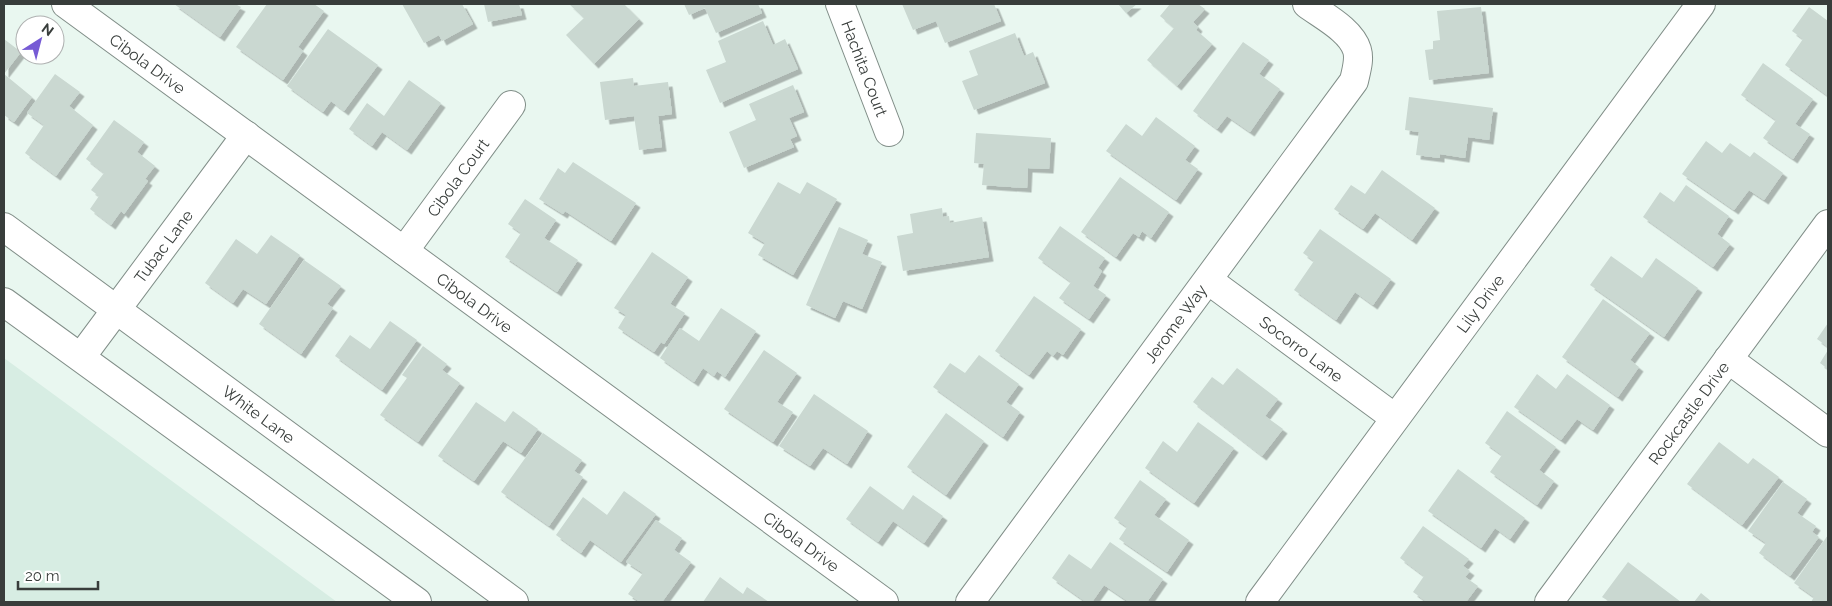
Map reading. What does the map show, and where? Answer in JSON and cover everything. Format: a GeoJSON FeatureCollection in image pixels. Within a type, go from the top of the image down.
{"type":"FeatureCollection","features":[{"type":"Feature","properties":{"kind":"street","name":"Cibola Drive"},"geometry":{"type":"LineString","coordinates":[[66,4],[93,12],[246,135],[884,602]]}},
{"type":"Feature","properties":{"kind":"street","name":"Hachita Court"},"geometry":{"type":"LineString","coordinates":[[840,4],[889,132]]}},
{"type":"Feature","properties":{"kind":"street","name":"Jerome Way"},"geometry":{"type":"LineString","coordinates":[[970,602],[1354,81],[1358,61],[1357,50],[1350,37],[1308,4]]}},
{"type":"Feature","properties":{"kind":"street","name":"Lily Drive"},"geometry":{"type":"LineString","coordinates":[[1260,602],[1701,4]]}},
{"type":"Feature","properties":{"kind":"street","name":"Cibola Court"},"geometry":{"type":"LineString","coordinates":[[404,251],[511,105]]}},
{"type":"Feature","properties":{"kind":"street","name":"Tubac Lane"},"geometry":{"type":"LineString","coordinates":[[81,357],[246,135]]}},
{"type":"Feature","properties":{"kind":"street","name":"Rockcastle Drive"},"geometry":{"type":"LineString","coordinates":[[1549,602],[1828,224]]}},
{"type":"Feature","properties":{"kind":"street","name":"White Lane"},"geometry":{"type":"LineString","coordinates":[[4,227],[116,312],[514,602]]}},
{"type":"Feature","properties":{"kind":"street","name":"Socorro Lane"},"geometry":{"type":"LineString","coordinates":[[1208,280],[1395,418]]}},
{"type":"Feature","properties":{"kind":"street"},"geometry":{"type":"LineString","coordinates":[[4,302],[417,602]]}},
{"type":"Feature","properties":{"kind":"street"},"geometry":{"type":"LineString","coordinates":[[1728,359],[1828,433]]}},
{"type":"Feature","properties":{"kind":"shaded area"},"geometry":{"type":"Polygon","coordinates":[[[4,358],[337,602],[4,602],[4,358]]]}},
{"type":"Feature","properties":{"kind":"building"},"geometry":{"type":"Polygon","coordinates":[[[174,4],[235,4],[241,7],[220,37],[174,4]]]}},
{"type":"Feature","properties":{"kind":"building"},"geometry":{"type":"Polygon","coordinates":[[[267,4],[314,4],[324,11],[298,47],[303,51],[283,80],[236,47],[267,4]]]}},
{"type":"Feature","properties":{"kind":"building"},"geometry":{"type":"Polygon","coordinates":[[[402,4],[462,4],[473,24],[442,41],[439,35],[424,43],[402,4]]]}},
{"type":"Feature","properties":{"kind":"building"},"geometry":{"type":"Polygon","coordinates":[[[484,4],[519,4],[522,15],[488,22],[484,4]]]}},
{"type":"Feature","properties":{"kind":"building"},"geometry":{"type":"Polygon","coordinates":[[[569,4],[624,4],[639,19],[594,64],[566,35],[584,18],[569,4]]]}},
{"type":"Feature","properties":{"kind":"building"},"geometry":{"type":"Polygon","coordinates":[[[684,4],[758,4],[762,13],[716,33],[705,8],[689,15],[684,4]]]}},
{"type":"Feature","properties":{"kind":"building"},"geometry":{"type":"Polygon","coordinates":[[[902,4],[994,4],[1001,21],[945,43],[936,21],[913,30],[902,4]]]}},
{"type":"Feature","properties":{"kind":"building"},"geometry":{"type":"Polygon","coordinates":[[[1118,4],[1137,4],[1126,13],[1118,4]]]}},
{"type":"Feature","properties":{"kind":"building"},"geometry":{"type":"Polygon","coordinates":[[[1170,4],[1198,4],[1205,9],[1193,22],[1198,27],[1196,30],[1212,44],[1177,86],[1147,60],[1174,28],[1160,16],[1170,4]]]}},
{"type":"Feature","properties":{"kind":"building"},"geometry":{"type":"Polygon","coordinates":[[[1481,7],[1489,73],[1429,80],[1425,50],[1433,49],[1433,41],[1440,40],[1437,11],[1481,7]]]}},
{"type":"Feature","properties":{"kind":"building"},"geometry":{"type":"Polygon","coordinates":[[[1809,7],[1828,21],[1828,96],[1785,65],[1803,39],[1792,31],[1809,7]]]}},
{"type":"Feature","properties":{"kind":"building"},"geometry":{"type":"Polygon","coordinates":[[[763,21],[773,45],[785,39],[798,69],[720,103],[706,70],[726,62],[718,41],[763,21]]]}},
{"type":"Feature","properties":{"kind":"building"},"geometry":{"type":"Polygon","coordinates":[[[328,29],[378,65],[344,111],[331,101],[323,112],[287,86],[328,29]]]}},
{"type":"Feature","properties":{"kind":"building"},"geometry":{"type":"Polygon","coordinates":[[[1015,33],[1024,56],[1033,52],[1045,83],[974,110],[962,81],[978,75],[969,51],[1015,33]]]}},
{"type":"Feature","properties":{"kind":"building"},"geometry":{"type":"Polygon","coordinates":[[[4,39],[15,47],[15,60],[4,74],[4,39]]]}},
{"type":"Feature","properties":{"kind":"building"},"geometry":{"type":"Polygon","coordinates":[[[1243,42],[1269,60],[1259,74],[1280,89],[1250,132],[1227,116],[1217,129],[1193,111],[1243,42]]]}},
{"type":"Feature","properties":{"kind":"building"},"geometry":{"type":"Polygon","coordinates":[[[1763,63],[1813,99],[1795,124],[1810,134],[1793,159],[1763,138],[1776,120],[1741,95],[1763,63]]]}},
{"type":"Feature","properties":{"kind":"building"},"geometry":{"type":"Polygon","coordinates":[[[4,74],[32,97],[14,122],[4,115],[4,74]]]}},
{"type":"Feature","properties":{"kind":"building"},"geometry":{"type":"Polygon","coordinates":[[[55,74],[80,92],[69,106],[93,125],[56,176],[25,153],[44,125],[27,113],[55,74]]]}},
{"type":"Feature","properties":{"kind":"building"},"geometry":{"type":"Polygon","coordinates":[[[633,78],[634,86],[668,82],[672,114],[658,116],[662,147],[639,150],[634,116],[605,120],[600,82],[633,78]]]}},
{"type":"Feature","properties":{"kind":"building"},"geometry":{"type":"Polygon","coordinates":[[[409,80],[441,103],[407,150],[382,132],[372,146],[349,129],[367,103],[384,116],[409,80]]]}},
{"type":"Feature","properties":{"kind":"building"},"geometry":{"type":"Polygon","coordinates":[[[793,85],[804,112],[789,118],[797,136],[790,139],[794,147],[744,168],[729,132],[756,120],[749,104],[793,85]]]}},
{"type":"Feature","properties":{"kind":"building"},"geometry":{"type":"Polygon","coordinates":[[[1409,97],[1493,108],[1489,140],[1468,137],[1465,158],[1440,154],[1440,158],[1416,155],[1419,132],[1405,130],[1409,97]]]}},
{"type":"Feature","properties":{"kind":"building"},"geometry":{"type":"Polygon","coordinates":[[[1156,117],[1195,146],[1185,160],[1198,169],[1176,200],[1106,151],[1126,124],[1142,136],[1156,117]]]}},
{"type":"Feature","properties":{"kind":"building"},"geometry":{"type":"Polygon","coordinates":[[[114,120],[144,142],[137,152],[155,166],[145,179],[148,181],[124,214],[121,211],[111,225],[90,209],[99,196],[91,190],[104,173],[86,159],[114,120]]]}},
{"type":"Feature","properties":{"kind":"building"},"geometry":{"type":"Polygon","coordinates":[[[976,133],[1051,138],[1049,169],[1028,168],[1027,188],[982,185],[984,164],[974,163],[976,133]]]}},
{"type":"Feature","properties":{"kind":"building"},"geometry":{"type":"Polygon","coordinates":[[[1706,141],[1722,153],[1730,143],[1750,157],[1754,152],[1783,173],[1764,200],[1749,190],[1734,210],[1682,174],[1706,141]]]}},
{"type":"Feature","properties":{"kind":"building"},"geometry":{"type":"Polygon","coordinates":[[[573,162],[636,203],[611,241],[565,211],[563,214],[539,199],[558,168],[565,173],[573,162]]]}},
{"type":"Feature","properties":{"kind":"building"},"geometry":{"type":"Polygon","coordinates":[[[1382,170],[1435,208],[1412,240],[1375,213],[1363,229],[1334,209],[1351,185],[1365,194],[1382,170]]]}},
{"type":"Feature","properties":{"kind":"building"},"geometry":{"type":"Polygon","coordinates":[[[1120,177],[1169,212],[1151,238],[1142,231],[1139,237],[1133,233],[1116,257],[1081,232],[1120,177]]]}},
{"type":"Feature","properties":{"kind":"building"},"geometry":{"type":"Polygon","coordinates":[[[778,182],[800,194],[807,182],[837,199],[793,275],[758,255],[765,243],[748,233],[778,182]]]}},
{"type":"Feature","properties":{"kind":"building"},"geometry":{"type":"Polygon","coordinates":[[[1686,185],[1729,216],[1717,234],[1730,244],[1713,267],[1643,217],[1660,192],[1674,202],[1686,185]]]}},
{"type":"Feature","properties":{"kind":"building"},"geometry":{"type":"Polygon","coordinates":[[[525,199],[556,220],[544,238],[578,260],[557,292],[505,257],[521,233],[508,224],[525,199]]]}},
{"type":"Feature","properties":{"kind":"building"},"geometry":{"type":"Polygon","coordinates":[[[942,208],[943,217],[949,216],[950,223],[982,217],[989,257],[903,271],[897,236],[913,233],[910,214],[942,208]]]}},
{"type":"Feature","properties":{"kind":"building"},"geometry":{"type":"Polygon","coordinates":[[[1060,226],[1105,258],[1098,268],[1102,271],[1093,286],[1106,295],[1089,319],[1059,298],[1071,282],[1038,258],[1060,226]]]}},
{"type":"Feature","properties":{"kind":"building"},"geometry":{"type":"Polygon","coordinates":[[[839,227],[868,240],[862,254],[882,262],[862,309],[843,301],[835,318],[806,305],[839,227]]]}},
{"type":"Feature","properties":{"kind":"building"},"geometry":{"type":"Polygon","coordinates":[[[1320,229],[1391,279],[1373,305],[1355,292],[1336,320],[1294,290],[1314,261],[1303,253],[1320,229]]]}},
{"type":"Feature","properties":{"kind":"building"},"geometry":{"type":"Polygon","coordinates":[[[271,235],[300,255],[266,304],[243,289],[233,303],[205,283],[236,239],[257,254],[271,235]]]}},
{"type":"Feature","properties":{"kind":"building"},"geometry":{"type":"Polygon","coordinates":[[[652,252],[688,277],[670,304],[685,313],[664,344],[661,342],[654,352],[618,328],[626,315],[614,308],[652,252]]]}},
{"type":"Feature","properties":{"kind":"building"},"geometry":{"type":"Polygon","coordinates":[[[1611,256],[1642,278],[1656,258],[1698,288],[1664,337],[1590,285],[1611,256]]]}},
{"type":"Feature","properties":{"kind":"building"},"geometry":{"type":"Polygon","coordinates":[[[304,260],[341,286],[327,304],[333,308],[301,354],[259,324],[304,260]]]}},
{"type":"Feature","properties":{"kind":"building"},"geometry":{"type":"Polygon","coordinates":[[[1034,296],[1081,329],[1063,355],[1057,351],[1053,356],[1047,351],[1029,375],[995,351],[1034,296]]]}},
{"type":"Feature","properties":{"kind":"building"},"geometry":{"type":"Polygon","coordinates":[[[1603,299],[1650,333],[1630,360],[1639,367],[1618,397],[1562,357],[1603,299]]]}},
{"type":"Feature","properties":{"kind":"building"},"geometry":{"type":"Polygon","coordinates":[[[721,308],[756,331],[725,377],[717,371],[714,376],[703,368],[694,382],[660,358],[680,328],[699,341],[721,308]]]}},
{"type":"Feature","properties":{"kind":"building"},"geometry":{"type":"Polygon","coordinates":[[[390,321],[417,340],[382,390],[335,356],[350,335],[370,349],[390,321]]]}},
{"type":"Feature","properties":{"kind":"building"},"geometry":{"type":"Polygon","coordinates":[[[1828,323],[1828,347],[1817,339],[1828,323]]]}},
{"type":"Feature","properties":{"kind":"building"},"geometry":{"type":"Polygon","coordinates":[[[423,346],[447,364],[442,370],[460,383],[418,442],[380,415],[407,378],[402,375],[423,346]]]}},
{"type":"Feature","properties":{"kind":"building"},"geometry":{"type":"Polygon","coordinates":[[[764,350],[797,373],[777,402],[793,412],[773,442],[724,409],[764,350]]]}},
{"type":"Feature","properties":{"kind":"building"},"geometry":{"type":"Polygon","coordinates":[[[1828,350],[1828,369],[1820,363],[1828,350]]]}},
{"type":"Feature","properties":{"kind":"building"},"geometry":{"type":"Polygon","coordinates":[[[979,355],[1019,384],[1006,402],[1020,412],[1003,437],[933,387],[950,363],[965,373],[979,355]]]}},
{"type":"Feature","properties":{"kind":"building"},"geometry":{"type":"Polygon","coordinates":[[[1237,368],[1278,399],[1265,416],[1283,429],[1262,456],[1193,402],[1212,377],[1223,385],[1237,368]]]}},
{"type":"Feature","properties":{"kind":"building"},"geometry":{"type":"Polygon","coordinates":[[[1537,374],[1556,389],[1567,374],[1610,405],[1593,430],[1577,419],[1561,440],[1514,407],[1537,374]]]}},
{"type":"Feature","properties":{"kind":"building"},"geometry":{"type":"Polygon","coordinates":[[[814,394],[868,431],[847,464],[823,448],[810,466],[779,446],[814,394]]]}},
{"type":"Feature","properties":{"kind":"building"},"geometry":{"type":"Polygon","coordinates":[[[476,402],[505,422],[513,411],[538,429],[521,453],[503,441],[474,481],[438,456],[476,402]]]}},
{"type":"Feature","properties":{"kind":"building"},"geometry":{"type":"Polygon","coordinates":[[[1507,411],[1556,447],[1539,470],[1554,481],[1537,505],[1490,472],[1502,455],[1485,443],[1507,411]]]}},
{"type":"Feature","properties":{"kind":"building"},"geometry":{"type":"Polygon","coordinates":[[[946,413],[984,441],[946,495],[907,467],[946,413]]]}},
{"type":"Feature","properties":{"kind":"building"},"geometry":{"type":"Polygon","coordinates":[[[1198,422],[1234,448],[1194,503],[1145,468],[1163,441],[1177,452],[1198,422]]]}},
{"type":"Feature","properties":{"kind":"building"},"geometry":{"type":"Polygon","coordinates":[[[543,433],[582,460],[574,471],[583,477],[549,526],[501,492],[543,433]]]}},
{"type":"Feature","properties":{"kind":"building"},"geometry":{"type":"Polygon","coordinates":[[[1719,442],[1748,464],[1753,458],[1779,477],[1742,525],[1687,484],[1719,442]]]}},
{"type":"Feature","properties":{"kind":"building"},"geometry":{"type":"Polygon","coordinates":[[[1458,469],[1525,518],[1510,539],[1495,528],[1481,548],[1428,511],[1458,469]]]}},
{"type":"Feature","properties":{"kind":"building"},"geometry":{"type":"Polygon","coordinates":[[[1140,480],[1166,499],[1154,515],[1189,540],[1167,572],[1119,539],[1127,527],[1114,518],[1140,480]]]}},
{"type":"Feature","properties":{"kind":"building"},"geometry":{"type":"Polygon","coordinates":[[[1783,482],[1807,499],[1797,513],[1816,526],[1812,532],[1819,537],[1790,576],[1759,553],[1766,543],[1748,531],[1783,482]]]}},
{"type":"Feature","properties":{"kind":"building"},"geometry":{"type":"Polygon","coordinates":[[[870,486],[903,510],[913,495],[943,516],[924,543],[893,521],[878,542],[846,519],[870,486]]]}},
{"type":"Feature","properties":{"kind":"building"},"geometry":{"type":"Polygon","coordinates":[[[624,491],[656,514],[621,562],[590,540],[581,553],[556,535],[583,497],[607,515],[624,491]]]}},
{"type":"Feature","properties":{"kind":"building"},"geometry":{"type":"Polygon","coordinates":[[[656,520],[682,538],[674,550],[691,562],[662,602],[640,602],[628,594],[643,573],[626,562],[656,520]]]}},
{"type":"Feature","properties":{"kind":"building"},"geometry":{"type":"Polygon","coordinates":[[[1423,526],[1469,559],[1463,566],[1470,571],[1465,577],[1478,586],[1466,602],[1427,602],[1413,592],[1424,576],[1400,558],[1423,526]]]}},
{"type":"Feature","properties":{"kind":"building"},"geometry":{"type":"Polygon","coordinates":[[[1828,535],[1828,602],[1811,602],[1814,597],[1794,583],[1828,535]]]}},
{"type":"Feature","properties":{"kind":"building"},"geometry":{"type":"Polygon","coordinates":[[[1110,542],[1163,579],[1147,602],[1129,602],[1104,585],[1092,602],[1086,602],[1052,578],[1069,554],[1091,569],[1110,542]]]}},
{"type":"Feature","properties":{"kind":"building"},"geometry":{"type":"Polygon","coordinates":[[[1628,562],[1681,602],[1610,602],[1602,597],[1628,562]]]}},
{"type":"Feature","properties":{"kind":"building"},"geometry":{"type":"Polygon","coordinates":[[[720,577],[743,594],[747,587],[769,602],[703,602],[720,577]]]}},
{"type":"Feature","properties":{"kind":"building"},"geometry":{"type":"Polygon","coordinates":[[[1701,593],[1712,602],[1694,602],[1701,593]]]}}]}
